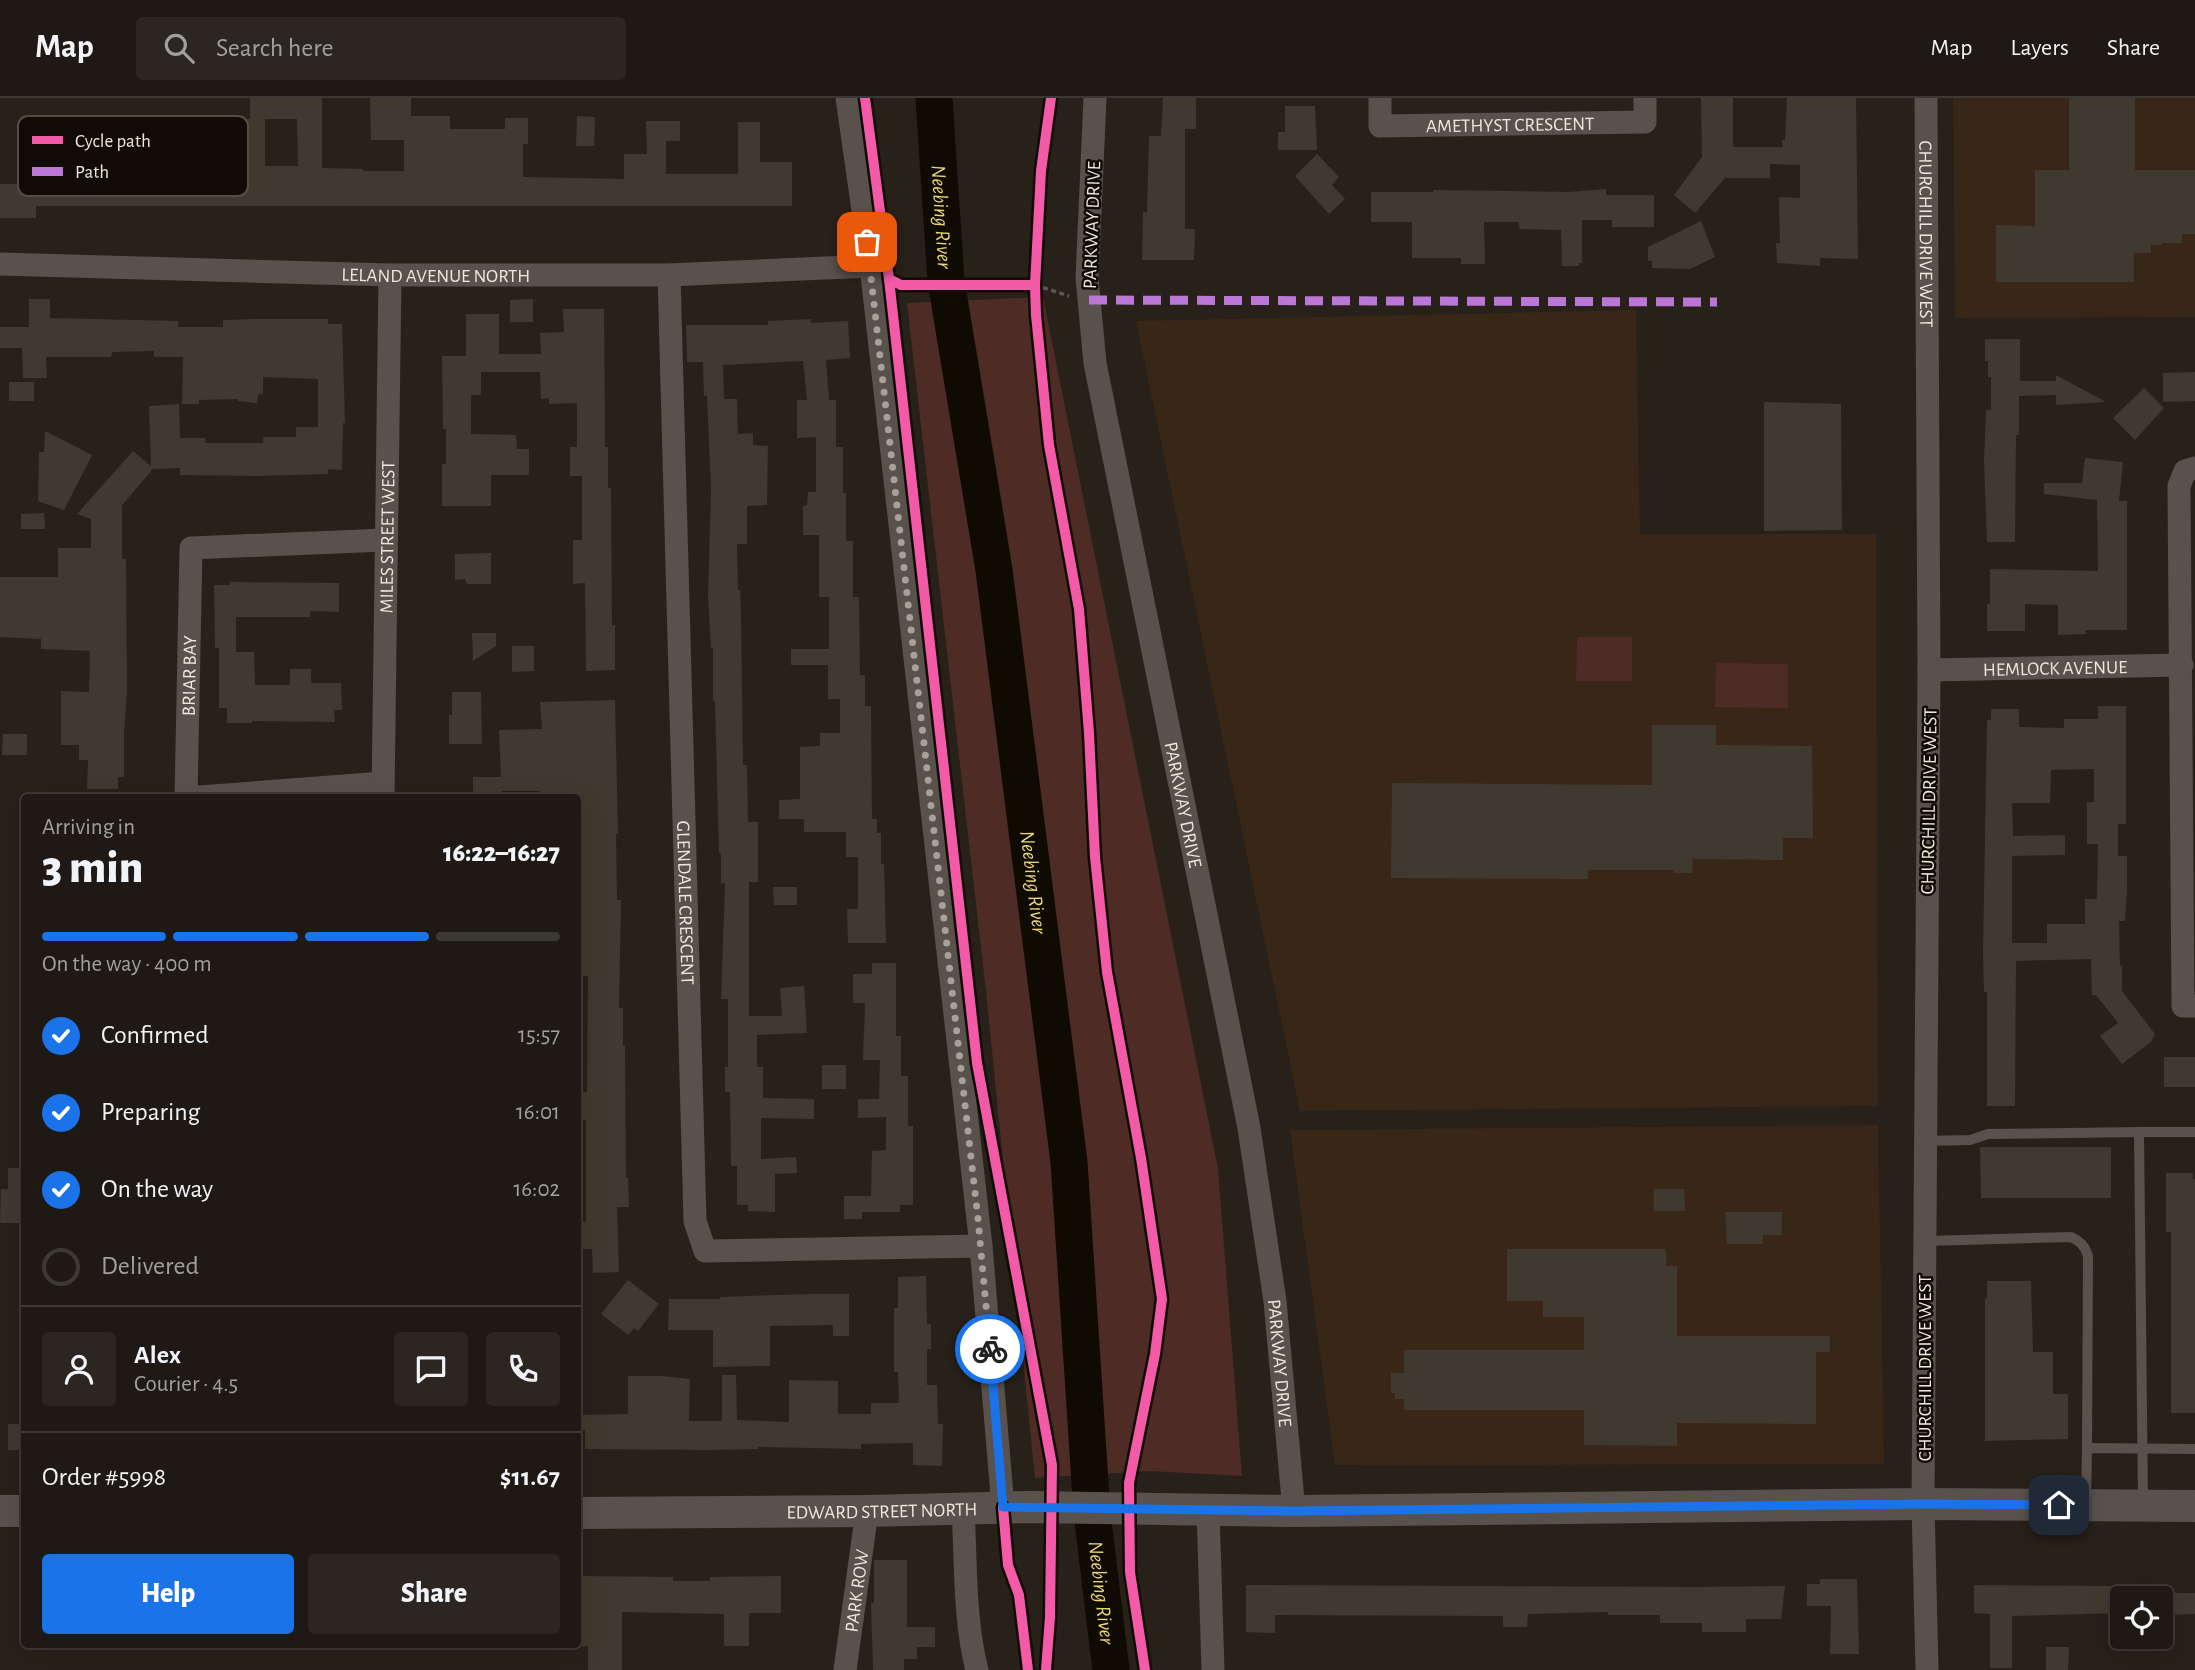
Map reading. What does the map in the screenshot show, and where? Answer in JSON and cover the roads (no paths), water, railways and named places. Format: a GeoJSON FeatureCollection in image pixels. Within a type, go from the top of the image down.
{"type":"FeatureCollection","features":[{"type":"Feature","properties":{"kind":"main road","name":"EDWARD STREET NORTH"},"geometry":{"type":"LineString","coordinates":[[581,1513],[1017,1507],[1294,1511],[1923,1504],[2195,1506]]}},
{"type":"Feature","properties":{"kind":"main road"},"geometry":{"type":"LineString","coordinates":[[0,1511],[21,1511]]}},
{"type":"Feature","properties":{"kind":"street"},"geometry":{"type":"LineString","coordinates":[[846,98],[871,266],[981,1246],[1017,1507]]}},
{"type":"Feature","properties":{"kind":"street","name":"PARKWAY DRIVE"},"geometry":{"type":"LineString","coordinates":[[1095,98],[1087,278],[1095,363],[1249,1128],[1275,1301],[1294,1511]]}},
{"type":"Feature","properties":{"kind":"street","name":"AMETHYST CRESCENT"},"geometry":{"type":"LineString","coordinates":[[1381,98],[1380,126],[1645,122],[1645,98]]}},
{"type":"Feature","properties":{"kind":"street","name":"CHURCHILL DRIVE WEST"},"geometry":{"type":"LineString","coordinates":[[1926,98],[1929,670],[1923,1504],[1927,1670]]}},
{"type":"Feature","properties":{"kind":"street","name":"LELAND AVENUE NORTH"},"geometry":{"type":"LineString","coordinates":[[0,264],[390,275],[669,275],[871,266]]}},
{"type":"Feature","properties":{"kind":"street","name":"MILES STREET WEST"},"geometry":{"type":"LineString","coordinates":[[383,791],[390,275]]}},
{"type":"Feature","properties":{"kind":"street","name":"GLENDALE CRESCENT"},"geometry":{"type":"LineString","coordinates":[[669,275],[695,1221],[705,1251],[981,1246]]}},
{"type":"Feature","properties":{"kind":"street"},"geometry":{"type":"LineString","coordinates":[[2195,468],[2185,471],[2179,486],[2183,1006],[2195,1006]]}},
{"type":"Feature","properties":{"kind":"street","name":"BRIAR BAY"},"geometry":{"type":"LineString","coordinates":[[186,794],[191,548],[385,540]]}},
{"type":"Feature","properties":{"kind":"street","name":"HEMLOCK AVENUE"},"geometry":{"type":"LineString","coordinates":[[1929,670],[2182,666]]}},
{"type":"Feature","properties":{"kind":"street","name":"BRIAR BAY"},"geometry":{"type":"LineString","coordinates":[[299,794],[383,791]]}},
{"type":"Feature","properties":{"kind":"street"},"geometry":{"type":"LineString","coordinates":[[962,1509],[969,1617],[977,1670]]}},
{"type":"Feature","properties":{"kind":"street"},"geometry":{"type":"LineString","coordinates":[[1208,1510],[1213,1670]]}},
{"type":"Feature","properties":{"kind":"street","name":"PARK ROW"},"geometry":{"type":"LineString","coordinates":[[845,1670],[867,1511]]}},
{"type":"Feature","properties":{"kind":"lane"},"geometry":{"type":"LineString","coordinates":[[2139,1132],[2143,1506]]}},
{"type":"Feature","properties":{"kind":"lane"},"geometry":{"type":"LineString","coordinates":[[1925,1141],[1970,1140],[1988,1134],[2195,1132]]}},
{"type":"Feature","properties":{"kind":"lane"},"geometry":{"type":"LineString","coordinates":[[1925,1241],[2071,1237],[2080,1241],[2085,1248],[2088,1256],[2086,1505]]}},
{"type":"Feature","properties":{"kind":"lane"},"geometry":{"type":"LineString","coordinates":[[2087,1448],[2195,1449]]}},
{"type":"Feature","properties":{"kind":"waterway","name":"Neebing River"},"geometry":{"type":"LineString","coordinates":[[934,98],[946,281],[994,570],[1069,1162],[1092,1513],[1111,1670]]}}]}
